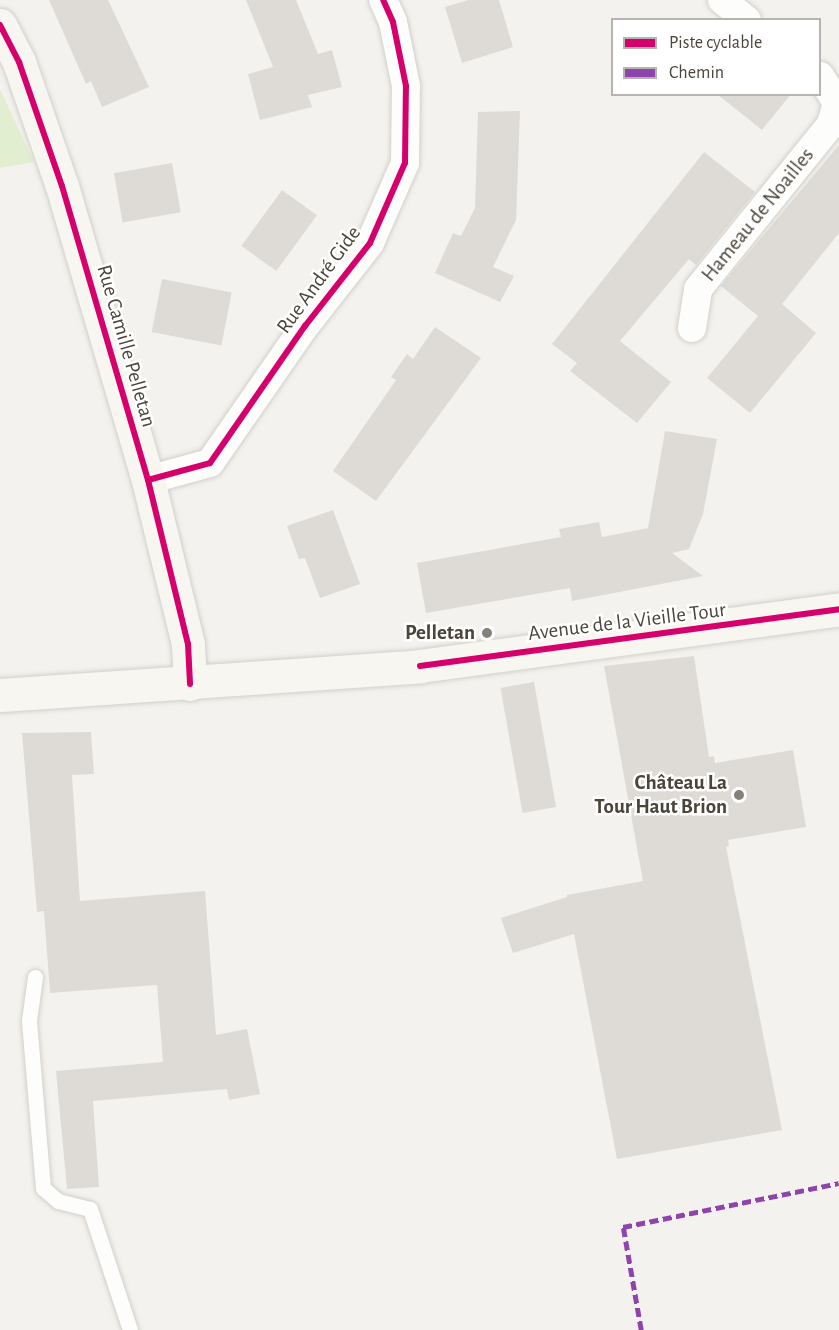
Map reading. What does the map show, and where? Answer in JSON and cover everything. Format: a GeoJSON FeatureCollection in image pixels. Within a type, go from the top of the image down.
{"type":"FeatureCollection","features":[{"type":"Feature","properties":{"kind":"street","name":"Rue André Gide"},"geometry":{"type":"LineString","coordinates":[[148,480],[210,463],[304,326],[370,243],[405,163],[406,86],[393,22],[383,0]]}},
{"type":"Feature","properties":{"kind":"street"},"geometry":{"type":"LineString","coordinates":[[722,0],[744,18]]}},
{"type":"Feature","properties":{"kind":"street","name":"Rue Camille Pelletan"},"geometry":{"type":"LineString","coordinates":[[0,25],[19,62],[62,186],[148,480],[188,644],[190,684]]}},
{"type":"Feature","properties":{"kind":"street","name":"Hameau de Noailles"},"geometry":{"type":"LineString","coordinates":[[692,328],[698,289],[831,124],[837,103],[821,79]]}},
{"type":"Feature","properties":{"kind":"street","name":"Avenue de la Vieille Tour"},"geometry":{"type":"LineString","coordinates":[[0,695],[190,684],[420,666],[839,609]]}},
{"type":"Feature","properties":{"kind":"lane"},"geometry":{"type":"LineString","coordinates":[[35,977],[29,1022],[43,1188],[58,1201],[90,1209],[130,1330]]}},
{"type":"Feature","properties":{"kind":"green space"},"geometry":{"type":"Polygon","coordinates":[[[0,89],[34,162],[0,168],[0,89]]]}},
{"type":"Feature","properties":{"kind":"building"},"geometry":{"type":"Polygon","coordinates":[[[49,0],[108,0],[149,87],[102,107],[91,81],[86,84],[49,0]]]}},
{"type":"Feature","properties":{"kind":"building"},"geometry":{"type":"Polygon","coordinates":[[[246,0],[296,0],[318,54],[332,50],[342,87],[308,95],[312,107],[260,120],[248,74],[273,67],[246,0]]]}},
{"type":"Feature","properties":{"kind":"building"},"geometry":{"type":"Polygon","coordinates":[[[468,0],[499,0],[513,47],[462,63],[445,7],[468,0]]]}},
{"type":"Feature","properties":{"kind":"building"},"geometry":{"type":"Polygon","coordinates":[[[720,96],[789,96],[762,130],[720,96]]]}},
{"type":"Feature","properties":{"kind":"building"},"geometry":{"type":"Polygon","coordinates":[[[520,111],[516,220],[493,267],[514,276],[500,302],[435,273],[453,233],[461,236],[475,208],[478,112],[520,111]]]}},
{"type":"Feature","properties":{"kind":"building"},"geometry":{"type":"Polygon","coordinates":[[[839,145],[839,233],[782,304],[816,333],[750,413],[707,378],[758,316],[721,286],[839,145]]]}},
{"type":"Feature","properties":{"kind":"building"},"geometry":{"type":"Polygon","coordinates":[[[704,152],[755,192],[696,265],[689,259],[620,341],[671,382],[637,423],[570,371],[577,363],[552,344],[704,152]]]}},
{"type":"Feature","properties":{"kind":"building"},"geometry":{"type":"Polygon","coordinates":[[[172,163],[181,212],[123,222],[114,173],[172,163]]]}},
{"type":"Feature","properties":{"kind":"building"},"geometry":{"type":"Polygon","coordinates":[[[282,190],[317,215],[276,271],[241,246],[282,190]]]}},
{"type":"Feature","properties":{"kind":"building"},"geometry":{"type":"Polygon","coordinates":[[[162,279],[232,293],[221,346],[152,332],[162,279]]]}},
{"type":"Feature","properties":{"kind":"building"},"geometry":{"type":"Polygon","coordinates":[[[435,327],[481,358],[376,501],[333,471],[396,380],[391,377],[407,354],[413,359],[435,327]]]}},
{"type":"Feature","properties":{"kind":"building"},"geometry":{"type":"Polygon","coordinates":[[[665,431],[717,439],[703,514],[689,549],[672,553],[703,576],[572,601],[570,588],[426,613],[417,563],[561,537],[559,529],[599,522],[602,537],[648,528],[665,431]]]}},
{"type":"Feature","properties":{"kind":"building"},"geometry":{"type":"Polygon","coordinates":[[[333,510],[360,584],[320,598],[305,558],[299,559],[287,526],[333,510]]]}},
{"type":"Feature","properties":{"kind":"building"},"geometry":{"type":"Polygon","coordinates":[[[694,656],[709,757],[714,756],[715,763],[793,750],[806,827],[728,840],[729,846],[726,847],[782,1130],[617,1159],[574,934],[513,953],[501,918],[567,897],[567,895],[643,881],[604,666],[694,656]]]}},
{"type":"Feature","properties":{"kind":"building"},"geometry":{"type":"Polygon","coordinates":[[[534,682],[556,807],[523,813],[501,688],[534,682]]]}},
{"type":"Feature","properties":{"kind":"building"},"geometry":{"type":"Polygon","coordinates":[[[91,732],[94,774],[72,775],[80,901],[205,891],[216,1035],[247,1029],[260,1094],[229,1100],[227,1089],[93,1101],[99,1187],[67,1189],[56,1071],[163,1062],[157,985],[50,993],[44,911],[37,912],[22,733],[91,732]]]}},
{"type":"Feature","properties":{"kind":"marked path"},"geometry":{"type":"LineString","coordinates":[[641,1330],[623,1227],[839,1183]]}},
{"type":"Feature","properties":{"kind":"cycle path"},"geometry":{"type":"LineString","coordinates":[[148,480],[210,463],[305,326],[370,243],[405,163],[406,86],[393,22],[383,0]]}},
{"type":"Feature","properties":{"kind":"cycle path"},"geometry":{"type":"LineString","coordinates":[[0,25],[19,62],[62,186],[148,480],[188,644],[190,684]]}},
{"type":"Feature","properties":{"kind":"cycle path"},"geometry":{"type":"LineString","coordinates":[[420,666],[839,609]]}},
{"type":"Feature","properties":{"kind":"place","name":"Pelletan"},"geometry":{"type":"Point","coordinates":[487,633]}},
{"type":"Feature","properties":{"kind":"place","name":"Château La Tour Haut Brion"},"geometry":{"type":"Point","coordinates":[739,795]}}]}
